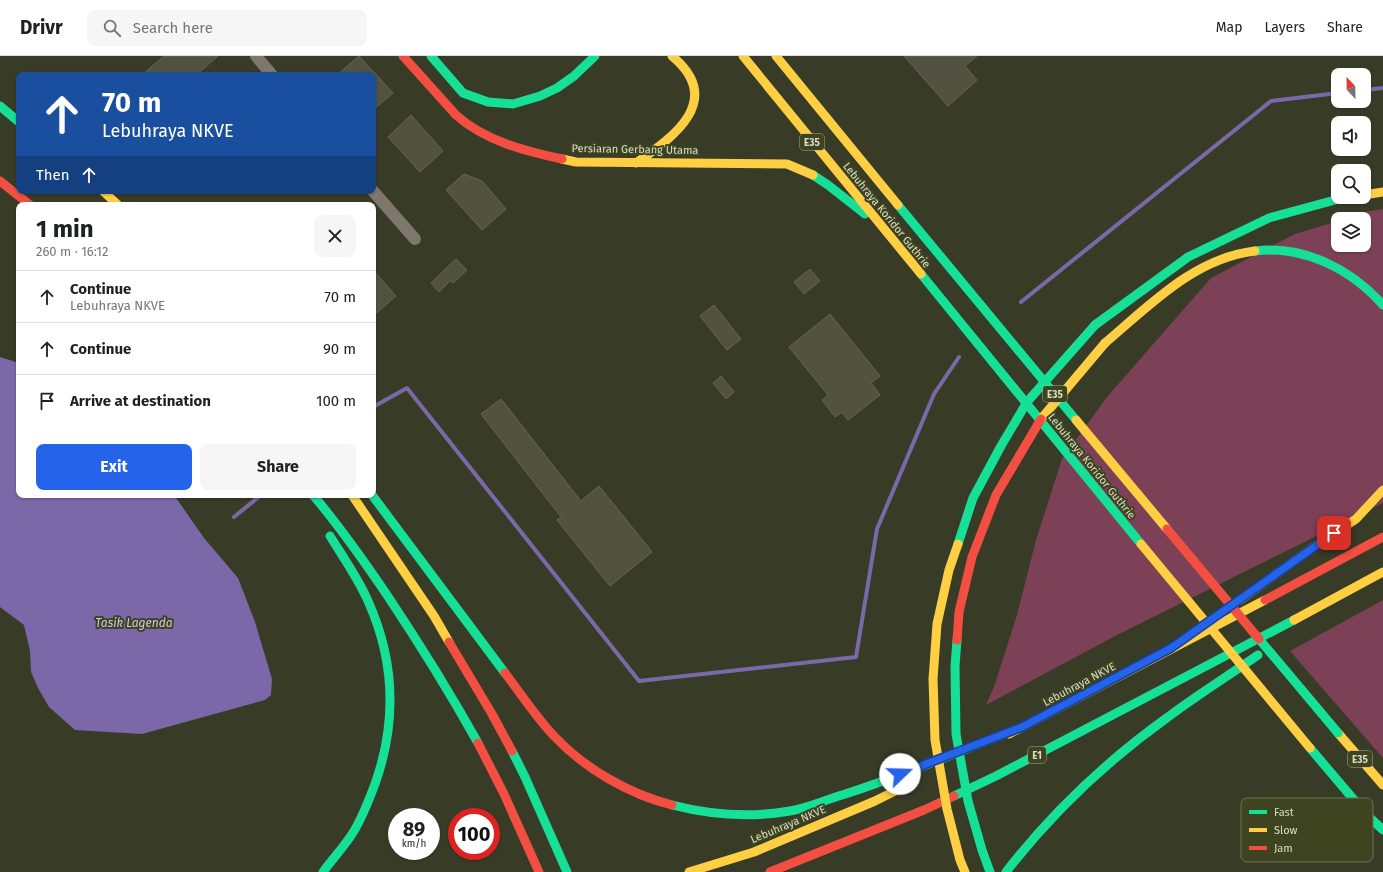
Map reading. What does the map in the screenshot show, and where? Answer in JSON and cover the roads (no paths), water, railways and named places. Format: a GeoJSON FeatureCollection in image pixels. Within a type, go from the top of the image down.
{"type":"FeatureCollection","features":[{"type":"Feature","properties":{"kind":"main road","name":"Persiaran Gerbang Utama"},"geometry":{"type":"LineString","coordinates":[[403,56],[464,123],[502,144],[576,162],[787,164],[800,167],[813,174],[882,228]]}},
{"type":"Feature","properties":{"kind":"main road"},"geometry":{"type":"LineString","coordinates":[[431,56],[463,93],[488,102],[513,104],[540,96],[557,88],[574,76],[595,56]]}},
{"type":"Feature","properties":{"kind":"main road"},"geometry":{"type":"LineString","coordinates":[[636,163],[679,130],[689,115],[695,102],[695,90],[689,75],[681,63],[672,56]]}},
{"type":"Feature","properties":{"kind":"main road","name":"Lebuhraya Koridor Guthrie"},"geometry":{"type":"LineString","coordinates":[[743,56],[1141,544],[1352,798]]}},
{"type":"Feature","properties":{"kind":"main road","name":"Lebuhraya Koridor Guthrie"},"geometry":{"type":"LineString","coordinates":[[776,56],[942,259],[1383,785]]}},
{"type":"Feature","properties":{"kind":"main road"},"geometry":{"type":"LineString","coordinates":[[0,106],[16,119]]}},
{"type":"Feature","properties":{"kind":"main road"},"geometry":{"type":"LineString","coordinates":[[0,181],[16,194]]}},
{"type":"Feature","properties":{"kind":"main road"},"geometry":{"type":"LineString","coordinates":[[1371,194],[1383,192]]}},
{"type":"Feature","properties":{"kind":"main road"},"geometry":{"type":"LineString","coordinates":[[16,194],[26,202]]}},
{"type":"Feature","properties":{"kind":"main road"},"geometry":{"type":"LineString","coordinates":[[106,194],[115,202]]}},
{"type":"Feature","properties":{"kind":"main road"},"geometry":{"type":"LineString","coordinates":[[965,872],[960,860],[946,809],[934,740],[934,679],[937,624],[949,570],[973,498],[1027,402],[1095,325],[1132,297],[1195,254],[1269,218],[1331,201]]}},
{"type":"Feature","properties":{"kind":"main road"},"geometry":{"type":"LineString","coordinates":[[990,872],[982,850],[968,800],[956,734],[955,666],[959,612],[972,556],[996,496],[1039,422],[1105,343],[1147,307],[1189,275],[1205,266],[1226,258],[1248,252],[1270,250],[1304,254],[1337,268],[1363,284],[1383,305]]}},
{"type":"Feature","properties":{"kind":"main road"},"geometry":{"type":"LineString","coordinates":[[1171,648],[1315,546],[1356,519],[1383,490]]}},
{"type":"Feature","properties":{"kind":"main road"},"geometry":{"type":"LineString","coordinates":[[316,498],[320,516],[325,526],[364,592],[382,640],[390,686],[389,728],[376,783],[356,827],[323,872]]}},
{"type":"Feature","properties":{"kind":"main road"},"geometry":{"type":"LineString","coordinates":[[317,498],[359,553],[417,640],[444,685],[499,784],[539,872]]}},
{"type":"Feature","properties":{"kind":"main road"},"geometry":{"type":"LineString","coordinates":[[354,498],[434,616],[492,714],[525,777],[566,872]]}},
{"type":"Feature","properties":{"kind":"main road"},"geometry":{"type":"LineString","coordinates":[[374,498],[528,704],[555,736],[572,752],[610,779],[655,800],[680,808],[712,814],[742,816],[790,811],[859,790],[1022,727]]}},
{"type":"Feature","properties":{"kind":"main road","name":"Lebuhraya NKVE"},"geometry":{"type":"LineString","coordinates":[[931,773],[1022,727],[1383,537]]}},
{"type":"Feature","properties":{"kind":"main road","name":"E1"},"geometry":{"type":"LineString","coordinates":[[770,872],[887,826],[960,794],[1126,709],[1383,572]]}},
{"type":"Feature","properties":{"kind":"main road"},"geometry":{"type":"LineString","coordinates":[[1006,872],[1039,831],[1108,764],[1167,717],[1255,658],[1275,642],[1295,620]]}},
{"type":"Feature","properties":{"kind":"main road","name":"Lebuhraya NKVE"},"geometry":{"type":"LineString","coordinates":[[689,872],[754,852],[875,801],[910,783]]}},
{"type":"Feature","properties":{"kind":"main road","name":"Lebuhraya Koridor Guthrie"},"geometry":{"type":"LineString","coordinates":[[1373,821],[1383,830]]}},
{"type":"Feature","properties":{"kind":"street"},"geometry":{"type":"LineString","coordinates":[[256,56],[269,72]]}},
{"type":"Feature","properties":{"kind":"street"},"geometry":{"type":"LineString","coordinates":[[376,193],[415,238]]}},
{"type":"Feature","properties":{"kind":"water","name":"Tasik Lagenda"},"geometry":{"type":"Polygon","coordinates":[[[0,357],[16,362],[16,498],[176,498],[204,538],[238,578],[255,622],[272,679],[271,695],[265,700],[142,734],[75,730],[49,707],[38,688],[31,672],[30,651],[24,625],[0,607],[0,357]]]}},
{"type":"Feature","properties":{"kind":"waterway"},"geometry":{"type":"LineString","coordinates":[[1371,89],[1383,88]]}},
{"type":"Feature","properties":{"kind":"waterway"},"geometry":{"type":"LineString","coordinates":[[1021,302],[1271,101],[1331,94]]}},
{"type":"Feature","properties":{"kind":"waterway"},"geometry":{"type":"LineString","coordinates":[[376,405],[407,388],[639,681],[856,657],[877,529],[934,394],[959,357]]}},
{"type":"Feature","properties":{"kind":"waterway"},"geometry":{"type":"LineString","coordinates":[[234,517],[257,498]]}}]}
